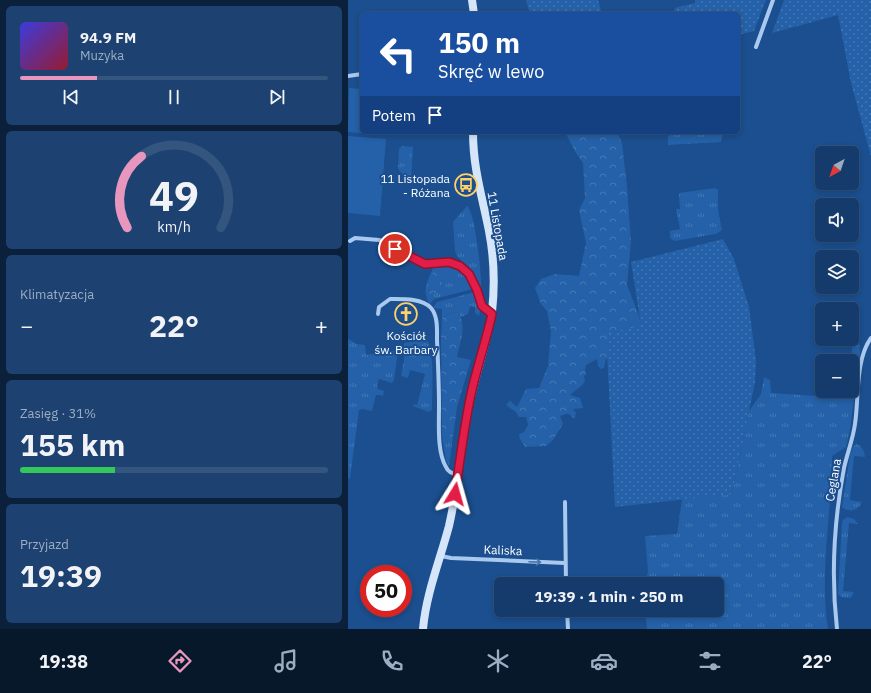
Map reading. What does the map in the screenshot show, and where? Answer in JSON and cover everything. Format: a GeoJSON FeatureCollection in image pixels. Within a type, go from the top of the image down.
{"type":"FeatureCollection","features":[{"type":"Feature","properties":{"kind":"main road"},"geometry":{"type":"LineString","coordinates":[[472,0],[474,12]]}},
{"type":"Feature","properties":{"kind":"main road","name":"11 Listopada"},"geometry":{"type":"LineString","coordinates":[[423,629],[426,607],[452,511],[471,395],[492,314],[494,275],[492,253],[489,230],[475,170],[473,134]]}},
{"type":"Feature","properties":{"kind":"street"},"geometry":{"type":"LineString","coordinates":[[756,46],[773,0]]}},
{"type":"Feature","properties":{"kind":"street"},"geometry":{"type":"LineString","coordinates":[[348,76],[360,74]]}},
{"type":"Feature","properties":{"kind":"street"},"geometry":{"type":"LineString","coordinates":[[350,241],[355,238],[378,240],[386,242],[395,249],[425,264],[449,262],[460,266],[469,274],[477,290],[482,306],[492,314]]}},
{"type":"Feature","properties":{"kind":"street"},"geometry":{"type":"LineString","coordinates":[[378,314],[379,307],[390,299],[422,302],[431,307],[436,316],[439,436],[446,469],[452,474],[458,475]]}},
{"type":"Feature","properties":{"kind":"street","name":"Ceglana"},"geometry":{"type":"LineString","coordinates":[[837,629],[834,600],[837,515],[844,467],[855,425],[860,374],[865,347],[871,338]]}},
{"type":"Feature","properties":{"kind":"street"},"geometry":{"type":"LineString","coordinates":[[565,502],[566,577]]}},
{"type":"Feature","properties":{"kind":"street","name":"Kaliska"},"geometry":{"type":"LineString","coordinates":[[441,556],[451,558],[565,563]]}},
{"type":"Feature","properties":{"kind":"street"},"geometry":{"type":"LineString","coordinates":[[567,617],[568,629]]}},
{"type":"Feature","properties":{"kind":"green space"},"geometry":{"type":"Polygon","coordinates":[[[526,0],[598,0],[601,12],[529,12],[526,0]]]}},
{"type":"Feature","properties":{"kind":"green space"},"geometry":{"type":"Polygon","coordinates":[[[695,0],[766,0],[754,31],[740,34],[740,12],[674,12],[675,8],[695,3],[695,0]]]}},
{"type":"Feature","properties":{"kind":"green space"},"geometry":{"type":"Polygon","coordinates":[[[784,0],[871,0],[871,156],[851,83],[838,15],[772,33],[784,0]]]}},
{"type":"Feature","properties":{"kind":"green space"},"geometry":{"type":"Polygon","coordinates":[[[349,88],[360,89],[360,133],[348,132],[349,88]]]}},
{"type":"Feature","properties":{"kind":"green space"},"geometry":{"type":"Polygon","coordinates":[[[566,134],[618,134],[622,143],[631,242],[627,285],[638,313],[646,342],[613,368],[606,358],[604,368],[601,369],[598,366],[597,359],[586,365],[586,374],[584,376],[585,381],[570,395],[580,398],[583,408],[573,409],[576,413],[575,417],[573,418],[569,414],[560,416],[563,424],[553,440],[546,446],[525,447],[519,434],[524,432],[528,425],[526,417],[519,417],[516,412],[506,405],[510,401],[517,407],[526,389],[539,388],[548,366],[551,331],[547,311],[541,304],[535,288],[541,279],[555,274],[579,276],[586,243],[579,210],[585,198],[583,163],[566,134]]]}},
{"type":"Feature","properties":{"kind":"green space"},"geometry":{"type":"Polygon","coordinates":[[[671,134],[723,134],[721,142],[668,145],[668,136],[671,134]]]}},
{"type":"Feature","properties":{"kind":"green space"},"geometry":{"type":"Polygon","coordinates":[[[348,136],[386,139],[380,216],[348,213],[348,136]]]}},
{"type":"Feature","properties":{"kind":"green space"},"geometry":{"type":"Polygon","coordinates":[[[402,146],[413,147],[411,180],[404,176],[398,169],[399,149],[402,146]]]}},
{"type":"Feature","properties":{"kind":"green space"},"geometry":{"type":"Polygon","coordinates":[[[715,188],[718,190],[718,210],[722,230],[716,234],[674,241],[670,238],[670,231],[680,229],[676,209],[680,209],[679,193],[715,188]]]}},
{"type":"Feature","properties":{"kind":"green space"},"geometry":{"type":"Polygon","coordinates":[[[467,206],[470,211],[476,235],[480,265],[481,298],[476,279],[467,266],[457,256],[455,251],[453,222],[467,206]]]}},
{"type":"Feature","properties":{"kind":"green space"},"geometry":{"type":"Polygon","coordinates":[[[723,239],[734,259],[749,307],[756,361],[755,382],[732,494],[615,507],[606,333],[641,326],[631,262],[723,239]]]}},
{"type":"Feature","properties":{"kind":"green space"},"geometry":{"type":"Polygon","coordinates":[[[445,265],[455,267],[463,271],[469,278],[473,289],[434,299],[430,304],[426,295],[426,285],[434,266],[445,265]]]}},
{"type":"Feature","properties":{"kind":"green space"},"geometry":{"type":"Polygon","coordinates":[[[444,266],[441,286],[434,294],[427,295],[426,290],[435,268],[444,266]]]}},
{"type":"Feature","properties":{"kind":"green space"},"geometry":{"type":"Polygon","coordinates":[[[475,292],[480,311],[479,316],[475,313],[475,307],[470,306],[468,314],[461,317],[457,312],[451,313],[442,318],[442,309],[433,308],[437,302],[475,292]]]}},
{"type":"Feature","properties":{"kind":"green space"},"geometry":{"type":"Polygon","coordinates":[[[457,312],[463,328],[457,357],[471,360],[457,407],[453,437],[447,438],[442,436],[442,318],[451,313],[457,312]]]}},
{"type":"Feature","properties":{"kind":"green space"},"geometry":{"type":"Polygon","coordinates":[[[348,339],[357,344],[365,345],[366,355],[398,350],[394,380],[392,383],[379,379],[377,385],[378,389],[384,391],[383,396],[376,395],[372,411],[362,409],[359,410],[350,479],[348,478],[348,339]]]}},
{"type":"Feature","properties":{"kind":"green space"},"geometry":{"type":"Polygon","coordinates":[[[427,340],[430,345],[432,363],[432,410],[429,412],[413,406],[413,404],[417,405],[425,374],[410,370],[408,378],[401,376],[404,360],[404,343],[427,340]]]}},
{"type":"Feature","properties":{"kind":"green space"},"geometry":{"type":"Polygon","coordinates":[[[859,342],[860,352],[859,360],[859,354],[851,354],[852,346],[859,346],[859,342]]]}},
{"type":"Feature","properties":{"kind":"green space"},"geometry":{"type":"Polygon","coordinates":[[[764,377],[770,380],[771,393],[815,396],[815,398],[854,398],[846,447],[832,456],[825,564],[828,629],[647,629],[646,617],[724,617],[724,577],[647,577],[648,571],[645,536],[677,534],[682,499],[732,494],[749,411],[761,394],[764,377]]]}},
{"type":"Feature","properties":{"kind":"green space"},"geometry":{"type":"Polygon","coordinates":[[[442,436],[447,438],[453,437],[449,466],[446,460],[442,436]]]}},
{"type":"Feature","properties":{"kind":"green space"},"geometry":{"type":"Polygon","coordinates":[[[856,444],[860,446],[865,457],[854,456],[850,500],[862,502],[856,509],[848,510],[842,507],[850,455],[856,444]]]}},
{"type":"Feature","properties":{"kind":"green space"},"geometry":{"type":"Polygon","coordinates":[[[847,517],[854,519],[858,524],[849,523],[843,591],[854,592],[850,598],[841,597],[838,594],[842,523],[847,517]]]}},
{"type":"Feature","properties":{"kind":"place","name":"11 Listopada - Różana"},"geometry":{"type":"Point","coordinates":[466,185]}},
{"type":"Feature","properties":{"kind":"place","name":"Kościół św. Barbary"},"geometry":{"type":"Point","coordinates":[406,314]}},
{"type":"Feature","properties":{"kind":"route"},"geometry":{"type":"LineString","coordinates":[[395,249],[425,264],[449,262],[460,266],[469,274],[477,290],[482,306],[492,314],[471,395],[455,494]]}}]}
